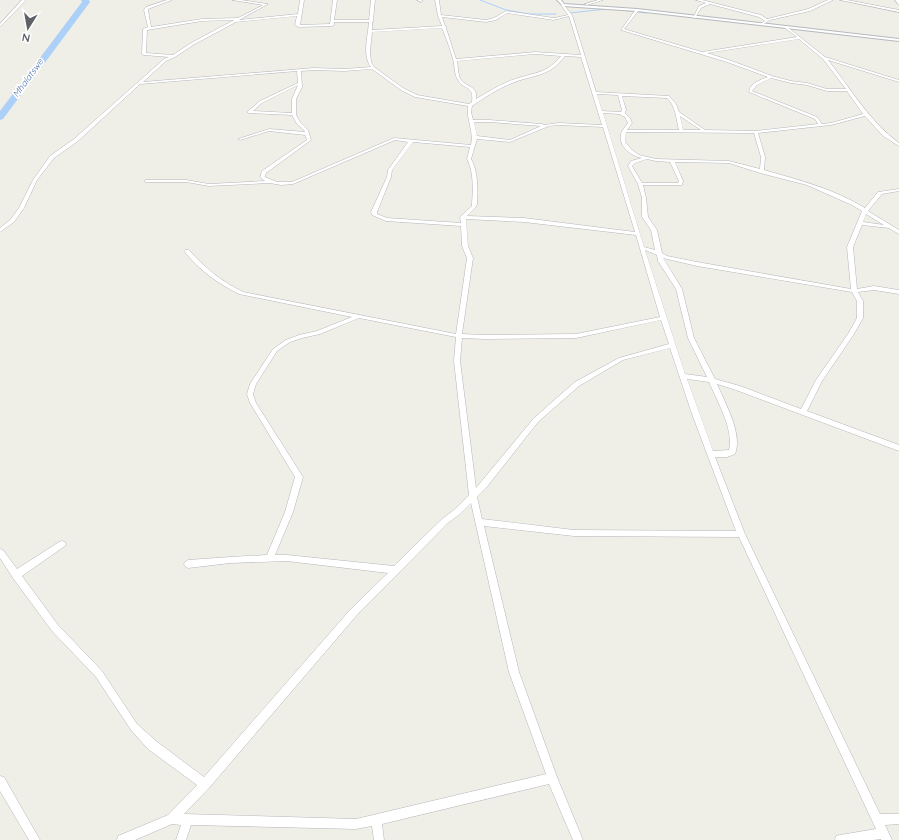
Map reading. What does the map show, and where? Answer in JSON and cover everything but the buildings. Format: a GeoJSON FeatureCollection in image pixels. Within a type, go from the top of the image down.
{"type":"FeatureCollection","features":[{"type":"Feature","properties":{"kind":"street"},"geometry":{"type":"LineString","coordinates":[[0,26],[24,0]]}},
{"type":"Feature","properties":{"kind":"street"},"geometry":{"type":"LineString","coordinates":[[150,28],[146,10],[147,8],[170,0]]}},
{"type":"Feature","properties":{"kind":"street"},"geometry":{"type":"LineString","coordinates":[[0,230],[12,221],[17,214],[35,180],[52,157],[76,140],[165,60],[266,3],[234,0]]}},
{"type":"Feature","properties":{"kind":"street"},"geometry":{"type":"LineString","coordinates":[[302,0],[298,15],[297,25],[299,26],[331,26],[333,21],[335,0]]}},
{"type":"Feature","properties":{"kind":"street"},"geometry":{"type":"LineString","coordinates":[[374,0],[368,51],[369,62],[373,68],[402,89],[416,96],[472,104],[489,92],[514,81],[551,71],[564,56]]}},
{"type":"Feature","properties":{"kind":"street"},"geometry":{"type":"LineString","coordinates":[[437,0],[440,16],[455,60],[458,77],[460,81],[472,89],[475,94],[469,112],[475,137],[471,146],[469,159],[472,164],[476,201],[474,206],[463,217],[465,246],[470,258],[457,361],[473,497],[514,672],[552,778],[578,840]]}},
{"type":"Feature","properties":{"kind":"street"},"geometry":{"type":"LineString","coordinates":[[587,5],[601,0]]}},
{"type":"Feature","properties":{"kind":"street"},"geometry":{"type":"LineString","coordinates":[[698,0],[762,17],[774,18]]}},
{"type":"Feature","properties":{"kind":"street"},"geometry":{"type":"LineString","coordinates":[[764,22],[774,18],[809,10],[831,0]]}},
{"type":"Feature","properties":{"kind":"street"},"geometry":{"type":"LineString","coordinates":[[842,0],[899,11]]}},
{"type":"Feature","properties":{"kind":"street"},"geometry":{"type":"LineString","coordinates":[[561,2],[582,3],[587,5],[694,17],[764,22],[786,27],[899,40]]}},
{"type":"Feature","properties":{"kind":"street"},"geometry":{"type":"LineString","coordinates":[[561,2],[570,15],[672,345],[741,534],[885,837],[840,840]]}},
{"type":"Feature","properties":{"kind":"street"},"geometry":{"type":"LineString","coordinates":[[566,10],[572,6],[582,3]]}},
{"type":"Feature","properties":{"kind":"street"},"geometry":{"type":"LineString","coordinates":[[694,17],[700,6],[709,3]]}},
{"type":"Feature","properties":{"kind":"street"},"geometry":{"type":"LineString","coordinates":[[637,10],[622,29],[728,61],[771,77],[807,84],[827,90],[848,90]]}},
{"type":"Feature","properties":{"kind":"street"},"geometry":{"type":"LineString","coordinates":[[440,16],[486,21],[496,19],[506,12],[550,19],[558,19],[570,15]]}},
{"type":"Feature","properties":{"kind":"street"},"geometry":{"type":"LineString","coordinates":[[234,21],[298,15]]}},
{"type":"Feature","properties":{"kind":"street"},"geometry":{"type":"LineString","coordinates":[[762,17],[764,22]]}},
{"type":"Feature","properties":{"kind":"street"},"geometry":{"type":"LineString","coordinates":[[174,56],[144,54],[145,29],[202,20],[238,19]]}},
{"type":"Feature","properties":{"kind":"street"},"geometry":{"type":"LineString","coordinates":[[333,21],[372,21]]}},
{"type":"Feature","properties":{"kind":"street"},"geometry":{"type":"LineString","coordinates":[[370,31],[445,27]]}},
{"type":"Feature","properties":{"kind":"street"},"geometry":{"type":"LineString","coordinates":[[786,27],[824,58],[841,79],[866,115],[885,135],[899,145]]}},
{"type":"Feature","properties":{"kind":"street"},"geometry":{"type":"LineString","coordinates":[[702,53],[800,38]]}},
{"type":"Feature","properties":{"kind":"street"},"geometry":{"type":"LineString","coordinates":[[455,60],[535,53],[583,56]]}},
{"type":"Feature","properties":{"kind":"street"},"geometry":{"type":"LineString","coordinates":[[824,58],[899,81]]}},
{"type":"Feature","properties":{"kind":"street"},"geometry":{"type":"LineString","coordinates":[[139,83],[314,70],[373,68]]}},
{"type":"Feature","properties":{"kind":"street"},"geometry":{"type":"LineString","coordinates":[[269,182],[262,177],[264,172],[308,143],[309,140],[307,134],[294,114],[294,99],[300,83],[299,71]]}},
{"type":"Feature","properties":{"kind":"street"},"geometry":{"type":"LineString","coordinates":[[771,77],[755,85],[750,91],[811,116],[819,121],[821,125]]}},
{"type":"Feature","properties":{"kind":"street"},"geometry":{"type":"LineString","coordinates":[[294,114],[249,111],[261,102],[300,83]]}},
{"type":"Feature","properties":{"kind":"street"},"geometry":{"type":"LineString","coordinates":[[595,93],[671,98],[678,113],[681,131]]}},
{"type":"Feature","properties":{"kind":"street"},"geometry":{"type":"LineString","coordinates":[[620,94],[624,110],[623,114]]}},
{"type":"Feature","properties":{"kind":"street"},"geometry":{"type":"LineString","coordinates":[[601,112],[623,114],[630,121],[624,130],[623,142],[634,154],[646,159],[729,162],[820,188],[865,211],[899,232]]}},
{"type":"Feature","properties":{"kind":"street"},"geometry":{"type":"LineString","coordinates":[[678,113],[705,131]]}},
{"type":"Feature","properties":{"kind":"street"},"geometry":{"type":"LineString","coordinates":[[624,130],[756,132],[821,125],[866,115]]}},
{"type":"Feature","properties":{"kind":"street"},"geometry":{"type":"LineString","coordinates":[[471,121],[491,120],[525,125],[559,124],[605,126]]}},
{"type":"Feature","properties":{"kind":"street"},"geometry":{"type":"LineString","coordinates":[[475,137],[510,142],[548,125]]}},
{"type":"Feature","properties":{"kind":"street"},"geometry":{"type":"LineString","coordinates":[[240,139],[269,130],[307,134]]}},
{"type":"Feature","properties":{"kind":"street"},"geometry":{"type":"LineString","coordinates":[[756,132],[763,157],[762,172]]}},
{"type":"Feature","properties":{"kind":"street"},"geometry":{"type":"LineString","coordinates":[[147,181],[186,181],[209,185],[269,182],[284,185],[293,183],[394,139],[471,146]]}},
{"type":"Feature","properties":{"kind":"street"},"geometry":{"type":"LineString","coordinates":[[412,140],[390,170],[374,212],[375,215],[386,218],[463,225]]}},
{"type":"Feature","properties":{"kind":"street"},"geometry":{"type":"LineString","coordinates":[[646,159],[631,164],[640,184],[644,198],[645,217],[654,230],[663,264],[679,289],[691,338],[712,380],[731,426],[734,443],[732,452],[727,454],[711,454]]}},
{"type":"Feature","properties":{"kind":"street"},"geometry":{"type":"LineString","coordinates":[[640,184],[680,184],[672,160]]}},
{"type":"Feature","properties":{"kind":"street"},"geometry":{"type":"LineString","coordinates":[[803,412],[819,380],[851,334],[860,318],[860,301],[854,291],[850,247],[865,211],[880,193],[899,190]]}},
{"type":"Feature","properties":{"kind":"street"},"geometry":{"type":"LineString","coordinates":[[463,217],[524,220],[638,234]]}},
{"type":"Feature","properties":{"kind":"street"},"geometry":{"type":"LineString","coordinates":[[860,223],[891,227]]}},
{"type":"Feature","properties":{"kind":"street"},"geometry":{"type":"LineString","coordinates":[[642,248],[650,249],[660,255],[697,264],[854,291],[874,288],[899,292]]}},
{"type":"Feature","properties":{"kind":"street"},"geometry":{"type":"LineString","coordinates":[[187,251],[198,265],[218,282],[241,293],[459,336],[576,336],[664,318]]}},
{"type":"Feature","properties":{"kind":"street"},"geometry":{"type":"LineString","coordinates":[[270,557],[289,512],[299,477],[253,403],[250,394],[253,384],[275,350],[288,341],[301,336],[318,333],[357,317]]}},
{"type":"Feature","properties":{"kind":"street"},"geometry":{"type":"LineString","coordinates":[[122,840],[172,819],[205,784],[353,613],[444,521],[473,497],[536,420],[577,384],[621,359],[672,345]]}},
{"type":"Feature","properties":{"kind":"street"},"geometry":{"type":"LineString","coordinates":[[683,376],[694,376],[712,380],[899,448]]}},
{"type":"Feature","properties":{"kind":"street"},"geometry":{"type":"LineString","coordinates":[[478,522],[574,533],[741,534]]}},
{"type":"Feature","properties":{"kind":"street"},"geometry":{"type":"LineString","coordinates":[[16,575],[62,544]]}},
{"type":"Feature","properties":{"kind":"street"},"geometry":{"type":"LineString","coordinates":[[0,552],[55,628],[99,674],[134,727],[152,745],[205,784]]}},
{"type":"Feature","properties":{"kind":"street"},"geometry":{"type":"LineString","coordinates":[[188,564],[270,557],[304,559],[396,570]]}},
{"type":"Feature","properties":{"kind":"street"},"geometry":{"type":"LineString","coordinates":[[172,819],[356,824],[552,778]]}},
{"type":"Feature","properties":{"kind":"street"},"geometry":{"type":"LineString","coordinates":[[0,781],[35,840]]}},
{"type":"Feature","properties":{"kind":"street"},"geometry":{"type":"LineString","coordinates":[[877,820],[899,819]]}},
{"type":"Feature","properties":{"kind":"street"},"geometry":{"type":"LineString","coordinates":[[181,840],[188,820]]}},
{"type":"Feature","properties":{"kind":"street"},"geometry":{"type":"LineString","coordinates":[[376,820],[380,840]]}},
{"type":"Feature","properties":{"kind":"waterway","name":"Mhalatswe"},"geometry":{"type":"LineString","coordinates":[[0,117],[86,2],[85,0]]}},
{"type":"Feature","properties":{"kind":"waterway"},"geometry":{"type":"LineString","coordinates":[[480,0],[506,10],[529,14],[556,14]]}},
{"type":"Feature","properties":{"kind":"waterway"},"geometry":{"type":"LineString","coordinates":[[570,13],[606,9]]}},
{"type":"Feature","properties":{"kind":"waterway"},"geometry":{"type":"LineString","coordinates":[[623,10],[646,13]]}}]}
